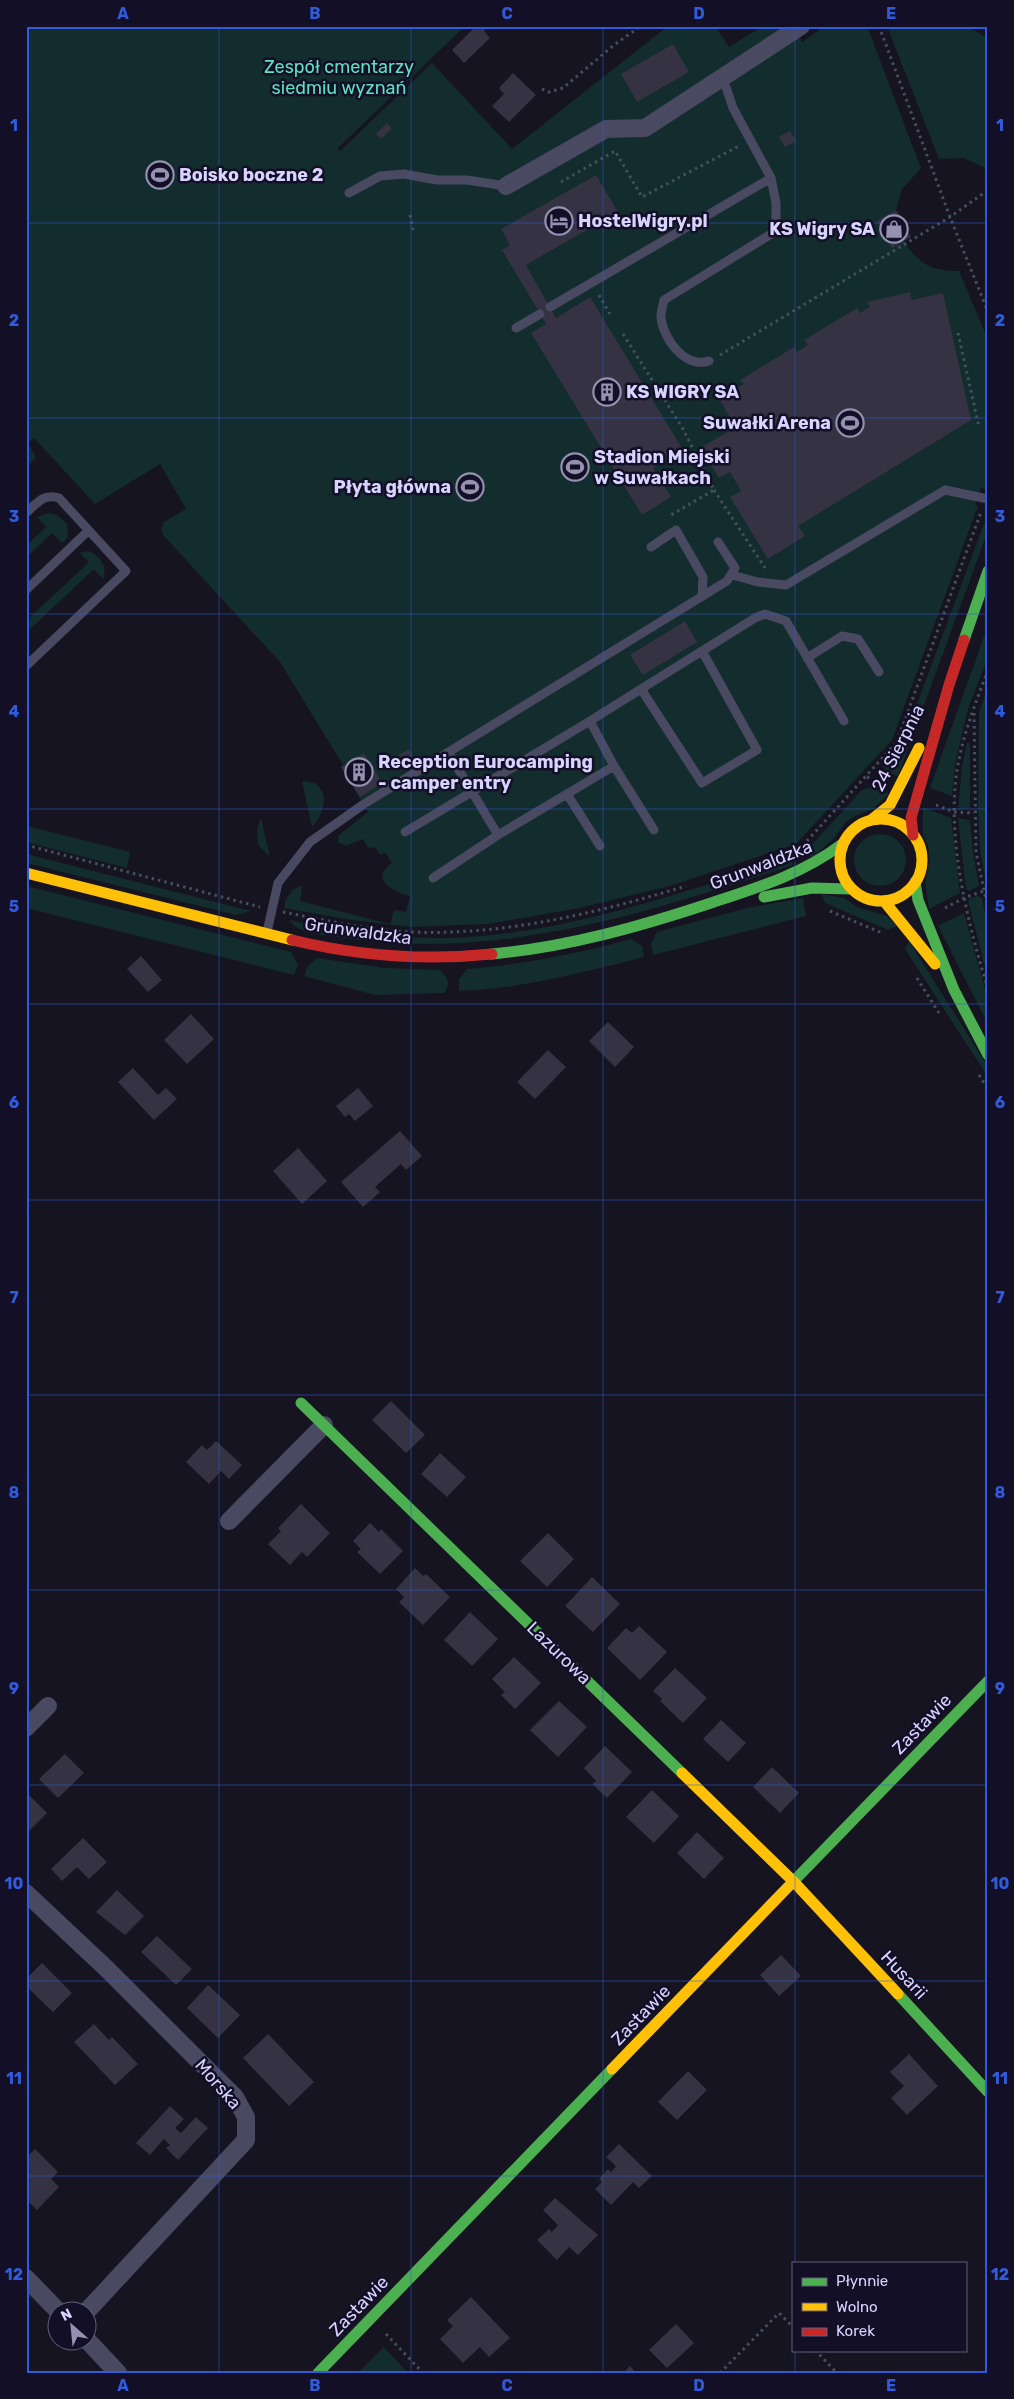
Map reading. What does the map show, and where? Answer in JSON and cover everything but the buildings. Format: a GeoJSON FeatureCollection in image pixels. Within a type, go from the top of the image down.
{"type":"FeatureCollection","features":[{"type":"Feature","properties":{"kind":"street"},"geometry":{"type":"LineString","coordinates":[[506,186],[606,128],[645,128],[801,26]]}},
{"type":"Feature","properties":{"kind":"street","name":"24 Sierpnia"},"geometry":{"type":"LineString","coordinates":[[913,835],[911,818],[949,685],[988,571]]}},
{"type":"Feature","properties":{"kind":"street","name":"24 Sierpnia"},"geometry":{"type":"LineString","coordinates":[[871,820],[890,805],[949,685]]}},
{"type":"Feature","properties":{"kind":"street"},"geometry":{"type":"LineString","coordinates":[[884,819],[897,822],[913,835],[921,851],[922,864],[914,882],[901,896],[884,901],[864,898],[851,889],[840,869],[839,856],[842,844],[859,825],[871,820],[884,819]]}},
{"type":"Feature","properties":{"kind":"street","name":"Grunwaldzka"},"geometry":{"type":"LineString","coordinates":[[688,911],[806,869],[825,859],[842,844]]}},
{"type":"Feature","properties":{"kind":"street","name":"Grunwaldzka"},"geometry":{"type":"LineString","coordinates":[[26,873],[266,934],[338,949],[387,956],[439,958],[492,954],[558,944],[688,911],[812,888],[851,889]]}},
{"type":"Feature","properties":{"kind":"street"},"geometry":{"type":"LineString","coordinates":[[914,882],[918,900],[954,990],[988,1056]]}},
{"type":"Feature","properties":{"kind":"street"},"geometry":{"type":"LineString","coordinates":[[884,901],[903,922],[954,990]]}},
{"type":"Feature","properties":{"kind":"street","name":"Lazurowa"},"geometry":{"type":"LineString","coordinates":[[301,1403],[794,1882]]}},
{"type":"Feature","properties":{"kind":"street"},"geometry":{"type":"LineString","coordinates":[[229,1521],[324,1425]]}},
{"type":"Feature","properties":{"kind":"street","name":"Zastawie"},"geometry":{"type":"LineString","coordinates":[[318,2373],[988,1681]]}},
{"type":"Feature","properties":{"kind":"street"},"geometry":{"type":"LineString","coordinates":[[26,1728],[48,1706]]}},
{"type":"Feature","properties":{"kind":"street","name":"Husarii"},"geometry":{"type":"LineString","coordinates":[[794,1882],[988,2092]]}},
{"type":"Feature","properties":{"kind":"street","name":"Morska"},"geometry":{"type":"LineString","coordinates":[[26,1894],[108,1970],[235,2097],[246,2117],[246,2140],[95,2302]]}},
{"type":"Feature","properties":{"kind":"street"},"geometry":{"type":"LineString","coordinates":[[26,2278],[49,2302]]}},
{"type":"Feature","properties":{"kind":"street"},"geometry":{"type":"LineString","coordinates":[[98,2352],[118,2373]]}},
{"type":"Feature","properties":{"kind":"lane"},"geometry":{"type":"LineString","coordinates":[[710,361],[703,363],[680,355],[665,332],[661,316],[664,300],[776,231],[776,203],[771,178],[733,108],[723,78]]}},
{"type":"Feature","properties":{"kind":"lane"},"geometry":{"type":"LineString","coordinates":[[349,193],[380,176],[404,174],[437,180],[467,180],[506,186]]}},
{"type":"Feature","properties":{"kind":"lane"},"geometry":{"type":"LineString","coordinates":[[550,307],[771,178]]}},
{"type":"Feature","properties":{"kind":"lane"},"geometry":{"type":"LineString","coordinates":[[516,328],[540,314]]}},
{"type":"Feature","properties":{"kind":"lane"},"geometry":{"type":"LineString","coordinates":[[732,575],[758,582],[786,584],[945,490],[988,499]]}},
{"type":"Feature","properties":{"kind":"lane"},"geometry":{"type":"LineString","coordinates":[[26,513],[42,498],[50,495],[58,498],[126,571],[26,666]]}},
{"type":"Feature","properties":{"kind":"lane"},"geometry":{"type":"LineString","coordinates":[[651,547],[676,530],[704,577],[702,596]]}},
{"type":"Feature","properties":{"kind":"lane"},"geometry":{"type":"LineString","coordinates":[[26,590],[88,531]]}},
{"type":"Feature","properties":{"kind":"lane"},"geometry":{"type":"LineString","coordinates":[[266,934],[278,883],[310,842],[364,804],[727,581],[735,568],[718,542]]}},
{"type":"Feature","properties":{"kind":"lane"},"geometry":{"type":"LineString","coordinates":[[405,832],[590,721],[754,618],[765,614],[786,621],[844,721]]}},
{"type":"Feature","properties":{"kind":"lane"},"geometry":{"type":"LineString","coordinates":[[807,658],[842,636],[858,639],[879,672]]}},
{"type":"Feature","properties":{"kind":"lane"},"geometry":{"type":"LineString","coordinates":[[641,689],[702,783],[757,750],[702,651]]}},
{"type":"Feature","properties":{"kind":"lane"},"geometry":{"type":"LineString","coordinates":[[590,721],[614,766],[654,830]]}},
{"type":"Feature","properties":{"kind":"lane"},"geometry":{"type":"LineString","coordinates":[[448,752],[498,836]]}},
{"type":"Feature","properties":{"kind":"lane"},"geometry":{"type":"LineString","coordinates":[[433,878],[498,836],[614,766]]}},
{"type":"Feature","properties":{"kind":"lane"},"geometry":{"type":"LineString","coordinates":[[567,794],[600,846]]}},
{"type":"Feature","properties":{"kind":"path"},"geometry":{"type":"LineString","coordinates":[[542,89],[549,92],[563,88],[614,45],[641,26]]}},
{"type":"Feature","properties":{"kind":"path"},"geometry":{"type":"LineString","coordinates":[[879,26],[950,218],[988,312]]}},
{"type":"Feature","properties":{"kind":"path"},"geometry":{"type":"LineString","coordinates":[[561,182],[615,151],[642,197],[740,145],[736,137]]}},
{"type":"Feature","properties":{"kind":"path"},"geometry":{"type":"LineString","coordinates":[[710,361],[950,218],[988,190]]}},
{"type":"Feature","properties":{"kind":"path"},"geometry":{"type":"LineString","coordinates":[[410,215],[413,230]]}},
{"type":"Feature","properties":{"kind":"path"},"geometry":{"type":"LineString","coordinates":[[599,295],[612,316]]}},
{"type":"Feature","properties":{"kind":"path"},"geometry":{"type":"LineString","coordinates":[[958,333],[979,427]]}},
{"type":"Feature","properties":{"kind":"path"},"geometry":{"type":"LineString","coordinates":[[623,334],[683,430],[714,490],[764,568]]}},
{"type":"Feature","properties":{"kind":"path"},"geometry":{"type":"LineString","coordinates":[[667,518],[714,490]]}},
{"type":"Feature","properties":{"kind":"path"},"geometry":{"type":"LineString","coordinates":[[988,670],[974,708],[958,764],[954,812],[957,855],[974,945],[988,989]]}},
{"type":"Feature","properties":{"kind":"path"},"geometry":{"type":"LineString","coordinates":[[974,708],[976,852],[988,909]]}},
{"type":"Feature","properties":{"kind":"path"},"geometry":{"type":"LineString","coordinates":[[720,2373],[779,2313],[792,2326]]}},
{"type":"Feature","properties":{"kind":"path"},"geometry":{"type":"LineString","coordinates":[[371,2319],[423,2373]]}},
{"type":"Feature","properties":{"kind":"path"},"geometry":{"type":"LineString","coordinates":[[817,2352],[837,2373]]}},
{"type":"Feature","properties":{"kind":"green space","name":"Stadion Miejski w Suwałkach"},"geometry":{"type":"Polygon","coordinates":[[[26,26],[465,26],[338,148],[340,151],[432,63],[512,149],[668,26],[715,26],[729,47],[763,26],[794,26],[802,42],[825,26],[867,26],[921,168],[902,189],[896,210],[889,215],[915,256],[933,267],[959,271],[988,340],[988,480],[985,489],[981,488],[975,505],[978,506],[892,740],[796,844],[673,885],[580,908],[488,924],[411,927],[351,920],[284,908],[290,894],[295,888],[302,886],[300,901],[390,924],[394,910],[406,912],[410,896],[397,892],[383,880],[382,875],[385,869],[392,863],[386,853],[380,855],[375,847],[369,849],[363,839],[346,846],[338,842],[339,835],[368,812],[341,767],[343,765],[280,662],[163,535],[161,528],[164,522],[186,509],[160,464],[95,504],[34,438],[28,443],[36,457],[26,469],[26,26]]]}},
{"type":"Feature","properties":{"kind":"green space"},"geometry":{"type":"Polygon","coordinates":[[[887,26],[965,26],[988,38],[988,169],[963,158],[939,159],[887,26]]]}},
{"type":"Feature","properties":{"kind":"green space"},"geometry":{"type":"Polygon","coordinates":[[[48,513],[57,515],[67,524],[68,537],[62,543],[52,533],[26,558],[26,546],[46,527],[37,517],[48,513]]]}},
{"type":"Feature","properties":{"kind":"green space"},"geometry":{"type":"Polygon","coordinates":[[[988,513],[988,531],[898,776],[886,772],[883,764],[902,744],[988,513]]]}},
{"type":"Feature","properties":{"kind":"green space"},"geometry":{"type":"Polygon","coordinates":[[[86,551],[94,554],[101,560],[105,573],[103,579],[94,569],[26,633],[26,621],[89,562],[80,553],[86,551]]]}},
{"type":"Feature","properties":{"kind":"green space"},"geometry":{"type":"Polygon","coordinates":[[[988,625],[988,657],[968,709],[955,764],[952,796],[930,788],[988,625]]]}},
{"type":"Feature","properties":{"kind":"green space"},"geometry":{"type":"Polygon","coordinates":[[[988,688],[988,892],[980,851],[978,813],[979,712],[988,688]]]}},
{"type":"Feature","properties":{"kind":"green space"},"geometry":{"type":"Polygon","coordinates":[[[967,743],[970,743],[970,808],[958,810],[962,766],[967,743]]]}},
{"type":"Feature","properties":{"kind":"green space"},"geometry":{"type":"Polygon","coordinates":[[[302,782],[314,783],[323,793],[324,800],[321,814],[312,827],[302,782]]]}},
{"type":"Feature","properties":{"kind":"green space"},"geometry":{"type":"Polygon","coordinates":[[[871,787],[889,794],[873,809],[857,815],[846,822],[834,838],[811,859],[808,849],[862,790],[871,787]]]}},
{"type":"Feature","properties":{"kind":"green space"},"geometry":{"type":"Polygon","coordinates":[[[923,807],[951,818],[960,893],[929,909],[925,883],[930,859],[928,846],[923,835],[923,807]]]}},
{"type":"Feature","properties":{"kind":"green space"},"geometry":{"type":"Polygon","coordinates":[[[261,818],[270,857],[258,845],[257,828],[261,818]]]}},
{"type":"Feature","properties":{"kind":"green space"},"geometry":{"type":"Polygon","coordinates":[[[958,818],[970,820],[979,886],[969,891],[966,889],[958,818]]]}},
{"type":"Feature","properties":{"kind":"green space"},"geometry":{"type":"Polygon","coordinates":[[[26,826],[130,852],[127,868],[26,842],[26,826]]]}},
{"type":"Feature","properties":{"kind":"green space"},"geometry":{"type":"Polygon","coordinates":[[[880,834],[890,836],[898,842],[904,850],[906,860],[904,870],[898,878],[890,884],[880,886],[870,884],[862,878],[856,870],[854,860],[856,850],[862,842],[870,836],[880,834]]]}},
{"type":"Feature","properties":{"kind":"green space"},"geometry":{"type":"Polygon","coordinates":[[[26,854],[251,911],[236,915],[26,863],[26,854]]]}},
{"type":"Feature","properties":{"kind":"green space"},"geometry":{"type":"Polygon","coordinates":[[[791,858],[793,865],[684,900],[572,928],[516,938],[459,943],[402,943],[314,934],[299,929],[289,920],[329,928],[389,936],[450,938],[494,935],[537,929],[623,909],[791,858]]]}},
{"type":"Feature","properties":{"kind":"green space"},"geometry":{"type":"Polygon","coordinates":[[[26,886],[291,952],[298,965],[294,975],[26,908],[26,886]]]}},
{"type":"Feature","properties":{"kind":"green space"},"geometry":{"type":"Polygon","coordinates":[[[822,894],[844,898],[859,908],[887,916],[897,926],[888,930],[825,903],[822,894]]]}},
{"type":"Feature","properties":{"kind":"green space"},"geometry":{"type":"Polygon","coordinates":[[[978,896],[982,898],[988,929],[988,979],[968,901],[970,898],[978,896]]]}},
{"type":"Feature","properties":{"kind":"green space"},"geometry":{"type":"Polygon","coordinates":[[[803,898],[806,916],[653,955],[651,944],[657,932],[747,908],[803,898]]]}},
{"type":"Feature","properties":{"kind":"green space"},"geometry":{"type":"Polygon","coordinates":[[[964,913],[988,999],[988,1024],[938,926],[964,913]]]}},
{"type":"Feature","properties":{"kind":"green space"},"geometry":{"type":"Polygon","coordinates":[[[631,939],[642,946],[644,957],[529,983],[482,990],[459,991],[459,979],[467,969],[550,958],[631,939]]]}},
{"type":"Feature","properties":{"kind":"green space"},"geometry":{"type":"Polygon","coordinates":[[[909,941],[988,1067],[988,1077],[905,949],[909,941]]]}},
{"type":"Feature","properties":{"kind":"green space"},"geometry":{"type":"Polygon","coordinates":[[[317,958],[385,968],[440,970],[447,979],[448,984],[444,993],[375,995],[304,976],[308,966],[317,958]]]}},
{"type":"Feature","properties":{"kind":"green space"},"geometry":{"type":"Polygon","coordinates":[[[384,2347],[408,2373],[358,2373],[384,2347]]]}},
{"type":"Feature","properties":{"kind":"traffic: fast"},"geometry":{"type":"LineString","coordinates":[[964,640],[988,571]]}},
{"type":"Feature","properties":{"kind":"traffic: fast"},"geometry":{"type":"LineString","coordinates":[[492,954],[577,941],[687,911],[781,878],[812,863],[842,844]]}},
{"type":"Feature","properties":{"kind":"traffic: fast"},"geometry":{"type":"LineString","coordinates":[[915,882],[918,900],[954,990],[988,1055]]}},
{"type":"Feature","properties":{"kind":"traffic: fast"},"geometry":{"type":"LineString","coordinates":[[764,897],[812,888],[851,889]]}},
{"type":"Feature","properties":{"kind":"traffic: fast"},"geometry":{"type":"LineString","coordinates":[[301,1403],[682,1773]]}},
{"type":"Feature","properties":{"kind":"traffic: fast"},"geometry":{"type":"LineString","coordinates":[[788,1887],[988,1681]]}},
{"type":"Feature","properties":{"kind":"traffic: fast"},"geometry":{"type":"LineString","coordinates":[[898,1994],[988,2092]]}},
{"type":"Feature","properties":{"kind":"traffic: fast"},"geometry":{"type":"LineString","coordinates":[[318,2373],[612,2069]]}},
{"type":"Feature","properties":{"kind":"traffic: slow"},"geometry":{"type":"LineString","coordinates":[[871,820],[890,805],[919,748]]}},
{"type":"Feature","properties":{"kind":"traffic: slow"},"geometry":{"type":"LineString","coordinates":[[881,819],[897,822],[910,831],[919,844],[922,860],[919,876],[910,889],[897,898],[881,901],[865,898],[852,889],[843,876],[840,860],[843,844],[852,831],[865,822],[881,819]]}},
{"type":"Feature","properties":{"kind":"traffic: slow"},"geometry":{"type":"LineString","coordinates":[[26,873],[292,940]]}},
{"type":"Feature","properties":{"kind":"traffic: slow"},"geometry":{"type":"LineString","coordinates":[[884,901],[935,964]]}},
{"type":"Feature","properties":{"kind":"traffic: slow"},"geometry":{"type":"LineString","coordinates":[[682,1773],[794,1882],[898,1994]]}},
{"type":"Feature","properties":{"kind":"traffic: slow"},"geometry":{"type":"LineString","coordinates":[[612,2069],[788,1887]]}},
{"type":"Feature","properties":{"kind":"traffic: jam"},"geometry":{"type":"LineString","coordinates":[[913,835],[911,818],[949,685],[964,640]]}},
{"type":"Feature","properties":{"kind":"traffic: jam"},"geometry":{"type":"LineString","coordinates":[[292,940],[342,950],[391,956],[441,957],[492,954]]}},
{"type":"Feature","properties":{"kind":"place","name":"Boisko boczne 2"},"geometry":{"type":"Point","coordinates":[160,175]}},
{"type":"Feature","properties":{"kind":"place","name":"HostelWigry.pl"},"geometry":{"type":"Point","coordinates":[559,221]}},
{"type":"Feature","properties":{"kind":"place","name":"KS Wigry SA"},"geometry":{"type":"Point","coordinates":[894,229]}},
{"type":"Feature","properties":{"kind":"place","name":"KS WIGRY SA"},"geometry":{"type":"Point","coordinates":[607,392]}},
{"type":"Feature","properties":{"kind":"place","name":"Suwałki Arena"},"geometry":{"type":"Point","coordinates":[850,423]}},
{"type":"Feature","properties":{"kind":"place","name":"Stadion Miejski w Suwałkach"},"geometry":{"type":"Point","coordinates":[575,467]}},
{"type":"Feature","properties":{"kind":"place","name":"Płyta główna"},"geometry":{"type":"Point","coordinates":[470,487]}},
{"type":"Feature","properties":{"kind":"place","name":"Reception Eurocamping - camper entry"},"geometry":{"type":"Point","coordinates":[359,772]}},
{"type":"Feature","properties":{"kind":"park label","name":"Zespół cmentarzy siedmiu wyznań"},"geometry":{"type":"Point","coordinates":[339,77]}}]}
